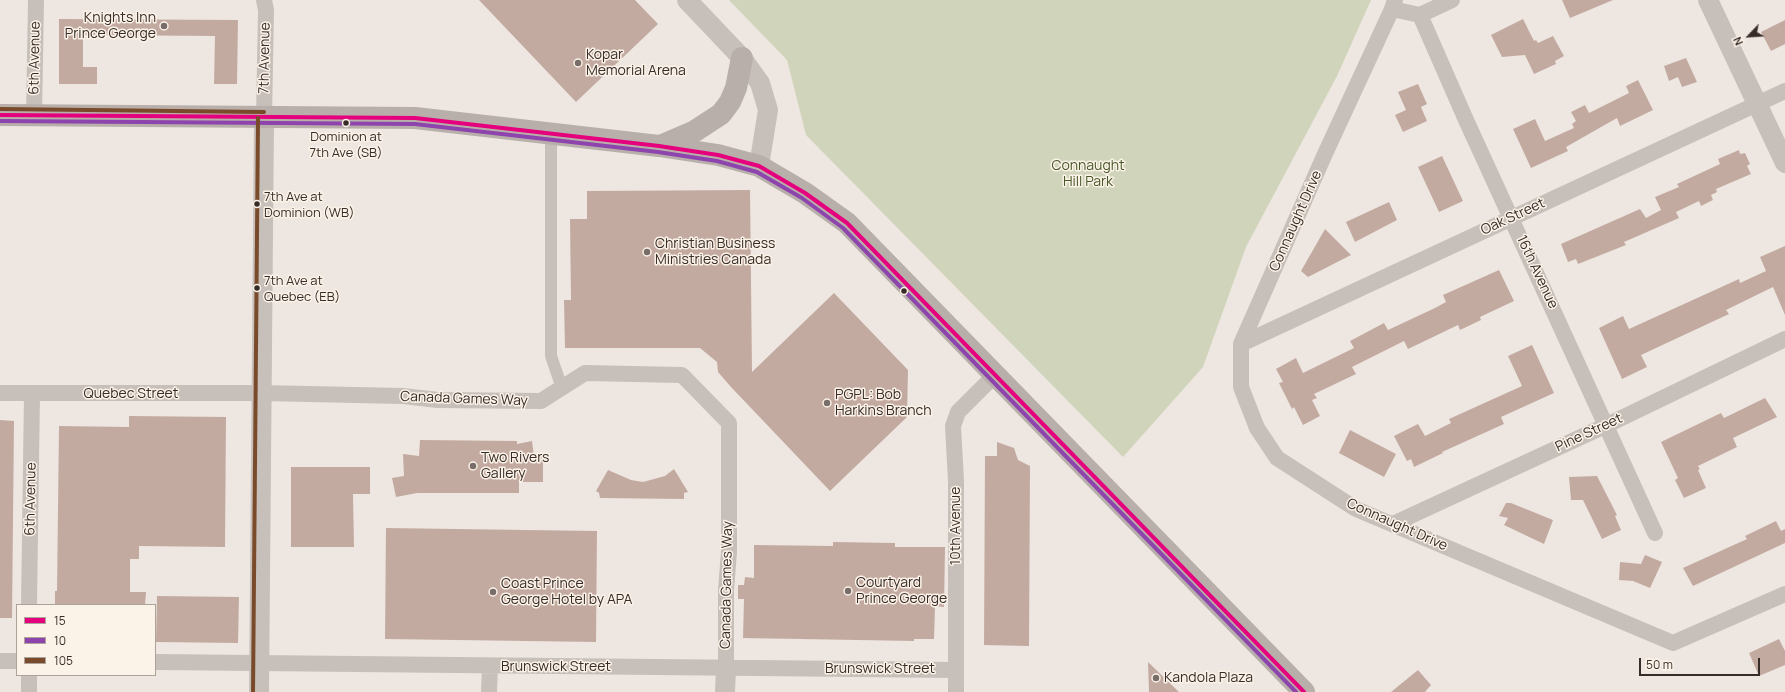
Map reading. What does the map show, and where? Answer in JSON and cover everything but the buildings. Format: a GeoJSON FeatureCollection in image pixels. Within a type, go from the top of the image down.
{"type":"FeatureCollection","features":[{"type":"Feature","properties":{"kind":"main road"},"geometry":{"type":"LineString","coordinates":[[660,146],[695,131],[721,114],[730,102],[736,88],[742,58]]}},
{"type":"Feature","properties":{"kind":"main road"},"geometry":{"type":"LineString","coordinates":[[0,115],[415,118],[660,146],[718,155],[760,166],[805,193],[847,223],[994,376],[1112,493],[1304,692]]}},
{"type":"Feature","properties":{"kind":"street","name":"6th Avenue"},"geometry":{"type":"LineString","coordinates":[[34,116],[36,0]]}},
{"type":"Feature","properties":{"kind":"street","name":"7th Avenue"},"geometry":{"type":"LineString","coordinates":[[259,692],[266,10],[264,0]]}},
{"type":"Feature","properties":{"kind":"street"},"geometry":{"type":"LineString","coordinates":[[686,0],[742,58],[760,83],[768,110],[760,166]]}},
{"type":"Feature","properties":{"kind":"street"},"geometry":{"type":"LineString","coordinates":[[1393,4],[1420,15],[1452,0]]}},
{"type":"Feature","properties":{"kind":"street"},"geometry":{"type":"LineString","coordinates":[[1708,0],[1785,163]]}},
{"type":"Feature","properties":{"kind":"street","name":"Connaught Drive"},"geometry":{"type":"LineString","coordinates":[[1393,4],[1324,156],[1242,344],[1241,387],[1257,428],[1277,458],[1356,509],[1673,643],[1785,594]]}},
{"type":"Feature","properties":{"kind":"street","name":"16th Avenue"},"geometry":{"type":"LineString","coordinates":[[1420,15],[1466,120],[1607,425],[1655,533]]}},
{"type":"Feature","properties":{"kind":"street","name":"Oak Street"},"geometry":{"type":"LineString","coordinates":[[1242,344],[1785,91]]}},
{"type":"Feature","properties":{"kind":"street"},"geometry":{"type":"LineString","coordinates":[[550,134],[551,356],[562,388]]}},
{"type":"Feature","properties":{"kind":"street","name":"Pine Street"},"geometry":{"type":"LineString","coordinates":[[1393,524],[1607,425],[1785,339]]}},
{"type":"Feature","properties":{"kind":"street","name":"Canada Games Way"},"geometry":{"type":"LineString","coordinates":[[261,393],[403,396],[438,400],[541,401],[585,373],[682,375],[729,423],[729,552],[726,590],[726,668]]}},
{"type":"Feature","properties":{"kind":"street","name":"10th Avenue"},"geometry":{"type":"LineString","coordinates":[[956,692],[956,481],[953,426],[958,412],[994,376]]}},
{"type":"Feature","properties":{"kind":"street","name":"Quebec Street"},"geometry":{"type":"LineString","coordinates":[[0,393],[261,393]]}},
{"type":"Feature","properties":{"kind":"street","name":"6th Avenue"},"geometry":{"type":"LineString","coordinates":[[29,604],[32,393]]}},
{"type":"Feature","properties":{"kind":"street"},"geometry":{"type":"LineString","coordinates":[[0,661],[16,661]]}},
{"type":"Feature","properties":{"kind":"street","name":"Brunswick Street"},"geometry":{"type":"LineString","coordinates":[[156,662],[956,670]]}},
{"type":"Feature","properties":{"kind":"street"},"geometry":{"type":"LineString","coordinates":[[489,692],[490,666]]}},
{"type":"Feature","properties":{"kind":"street"},"geometry":{"type":"LineString","coordinates":[[725,692],[726,668]]}},
{"type":"Feature","properties":{"kind":"street"},"geometry":{"type":"LineString","coordinates":[[29,676],[29,692]]}},
{"type":"Feature","properties":{"kind":"green space","name":"Connaught Hill Park"},"geometry":{"type":"Polygon","coordinates":[[[729,0],[1371,0],[1337,76],[1246,247],[1203,367],[1123,457],[806,135],[787,60],[729,0]]]}},
{"type":"Feature","properties":{"kind":"transit line","name":"105"},"geometry":{"type":"LineString","coordinates":[[0,109],[264,112]]}},
{"type":"Feature","properties":{"kind":"transit line","name":"15"},"geometry":{"type":"LineString","coordinates":[[0,115],[415,118],[659,146],[718,155],[759,166],[805,193],[847,223],[1304,692]]}},
{"type":"Feature","properties":{"kind":"transit line","name":"105"},"geometry":{"type":"LineString","coordinates":[[253,692],[258,118]]}},
{"type":"Feature","properties":{"kind":"transit line","name":"10"},"geometry":{"type":"LineString","coordinates":[[0,121],[415,124],[658,152],[717,161],[757,172],[802,198],[843,228],[1296,692]]}},
{"type":"Feature","properties":{"kind":"place","name":"Knights Inn Prince George"},"geometry":{"type":"Point","coordinates":[164,26]}},
{"type":"Feature","properties":{"kind":"place","name":"Kopar Memorial Arena"},"geometry":{"type":"Point","coordinates":[578,63]}},
{"type":"Feature","properties":{"kind":"place","name":"Dominion at 7th Ave (SB)"},"geometry":{"type":"Point","coordinates":[346,123]}},
{"type":"Feature","properties":{"kind":"place","name":"7th Ave at Dominion (WB)"},"geometry":{"type":"Point","coordinates":[257,204]}},
{"type":"Feature","properties":{"kind":"place","name":"Christian Business Ministries Canada"},"geometry":{"type":"Point","coordinates":[647,252]}},
{"type":"Feature","properties":{"kind":"place","name":"7th Ave at Quebec (EB)"},"geometry":{"type":"Point","coordinates":[257,288]}},
{"type":"Feature","properties":{"kind":"place","name":"PGPL: Bob Harkins Branch"},"geometry":{"type":"Point","coordinates":[827,403]}},
{"type":"Feature","properties":{"kind":"place","name":"Two Rivers Gallery"},"geometry":{"type":"Point","coordinates":[473,466]}},
{"type":"Feature","properties":{"kind":"place","name":"Courtyard Prince George"},"geometry":{"type":"Point","coordinates":[848,591]}},
{"type":"Feature","properties":{"kind":"place","name":"Coast Prince George Hotel by APA"},"geometry":{"type":"Point","coordinates":[493,592]}},
{"type":"Feature","properties":{"kind":"place","name":"Kandola Plaza"},"geometry":{"type":"Point","coordinates":[1156,678]}}]}
